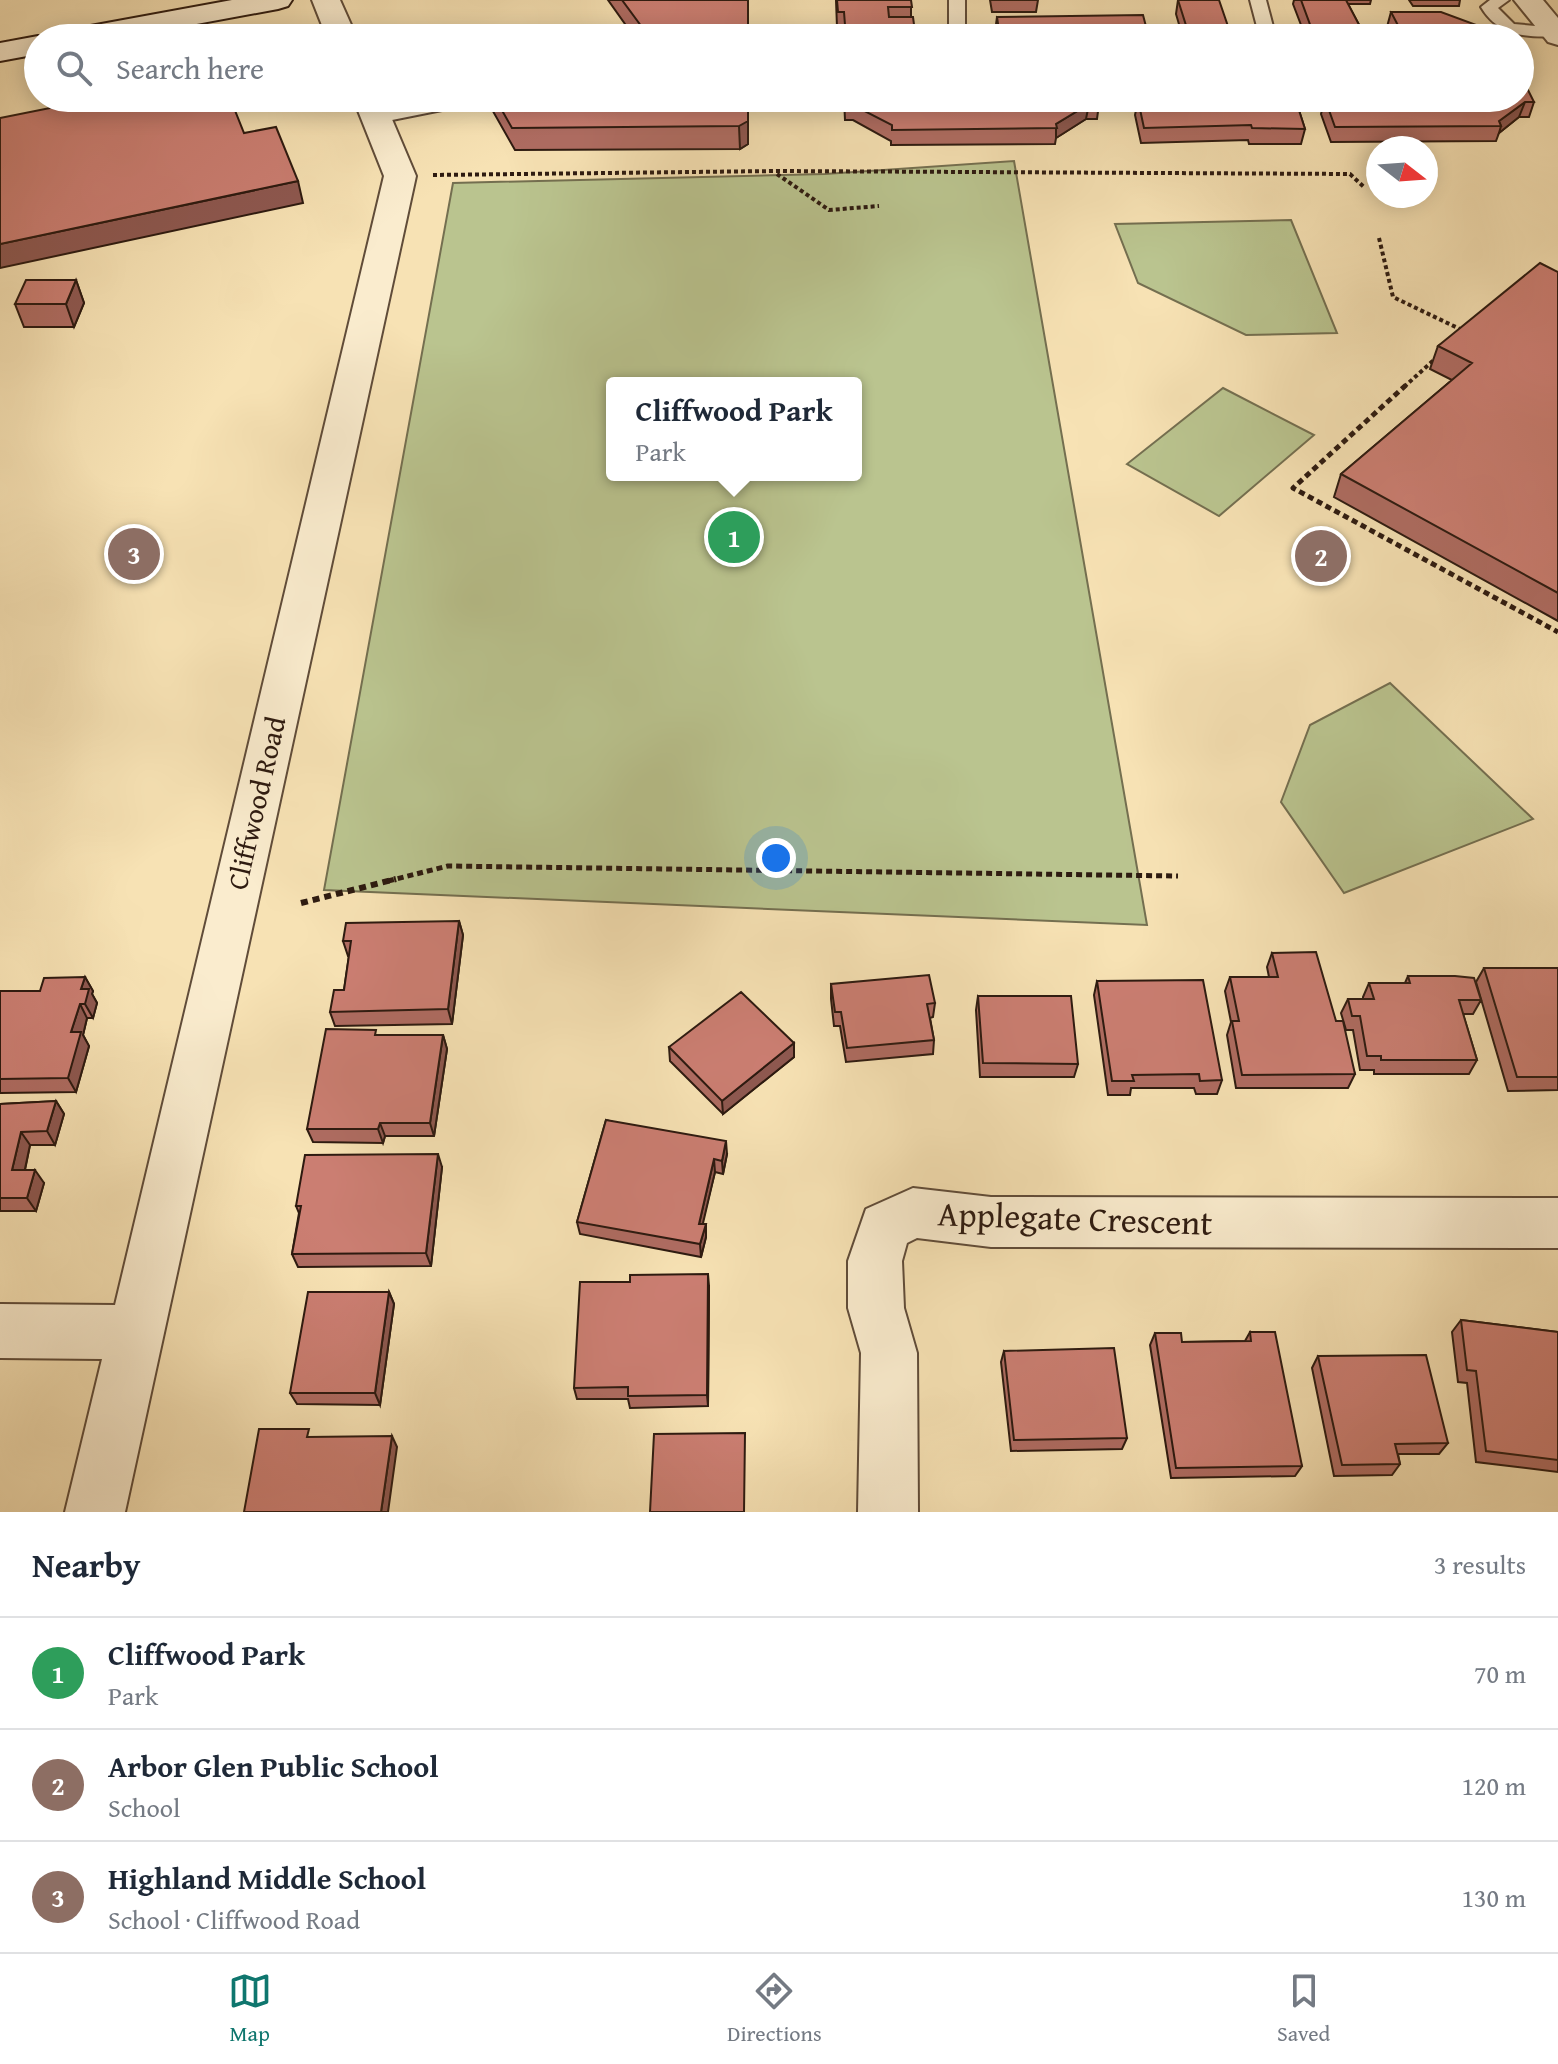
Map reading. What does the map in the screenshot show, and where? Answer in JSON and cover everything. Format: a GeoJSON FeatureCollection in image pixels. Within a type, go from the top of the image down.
{"type":"FeatureCollection","features":[{"type":"Feature","properties":{"kind":"street"},"geometry":{"type":"LineString","coordinates":[[149,24],[278,0]]}},
{"type":"Feature","properties":{"kind":"street"},"geometry":{"type":"LineString","coordinates":[[326,0],[336,24]]}},
{"type":"Feature","properties":{"kind":"street"},"geometry":{"type":"LineString","coordinates":[[0,52],[24,48]]}},
{"type":"Feature","properties":{"kind":"street"},"geometry":{"type":"LineString","coordinates":[[375,112],[400,176]]}},
{"type":"Feature","properties":{"kind":"street","name":"Cliffwood Road"},"geometry":{"type":"LineString","coordinates":[[95,1512],[400,176]]}},
{"type":"Feature","properties":{"kind":"street","name":"Applegate Crescent"},"geometry":{"type":"LineString","coordinates":[[888,1512],[889,1353],[876,1308],[875,1261],[885,1227],[913,1213],[991,1222],[1558,1223]]}},
{"type":"Feature","properties":{"kind":"street"},"geometry":{"type":"LineString","coordinates":[[0,1331],[136,1332]]}},
{"type":"Feature","properties":{"kind":"lane"},"geometry":{"type":"LineString","coordinates":[[957,0],[957,24]]}},
{"type":"Feature","properties":{"kind":"lane"},"geometry":{"type":"LineString","coordinates":[[1258,0],[1264,24]]}},
{"type":"Feature","properties":{"kind":"lane"},"geometry":{"type":"LineString","coordinates":[[1501,0],[1489,7],[1494,18],[1501,24]]}},
{"type":"Feature","properties":{"kind":"lane"},"geometry":{"type":"LineString","coordinates":[[1524,24],[1549,20]]}},
{"type":"Feature","properties":{"kind":"path"},"geometry":{"type":"LineString","coordinates":[[53,112],[55,119]]}},
{"type":"Feature","properties":{"kind":"path"},"geometry":{"type":"LineString","coordinates":[[400,176],[674,169],[776,173],[1350,174],[1365,188]]}},
{"type":"Feature","properties":{"kind":"path"},"geometry":{"type":"LineString","coordinates":[[776,173],[829,210],[879,206]]}},
{"type":"Feature","properties":{"kind":"path"},"geometry":{"type":"LineString","coordinates":[[1379,238],[1393,297],[1468,330],[1454,342]]}},
{"type":"Feature","properties":{"kind":"path"},"geometry":{"type":"LineString","coordinates":[[1443,352],[1293,488],[1558,632]]}},
{"type":"Feature","properties":{"kind":"path"},"geometry":{"type":"LineString","coordinates":[[301,903],[448,866],[1178,876]]}},
{"type":"Feature","properties":{"kind":"green space"},"geometry":{"type":"Polygon","coordinates":[[[1014,161],[1147,925],[324,890],[453,183],[825,174],[1014,161]]]}},
{"type":"Feature","properties":{"kind":"green space"},"geometry":{"type":"Polygon","coordinates":[[[1291,220],[1337,333],[1246,335],[1138,283],[1115,224],[1291,220]]]}},
{"type":"Feature","properties":{"kind":"green space"},"geometry":{"type":"Polygon","coordinates":[[[1223,388],[1314,435],[1219,516],[1127,464],[1223,388]]]}},
{"type":"Feature","properties":{"kind":"green space"},"geometry":{"type":"Polygon","coordinates":[[[1390,683],[1533,819],[1344,893],[1281,802],[1310,725],[1390,683]]]}},
{"type":"Feature","properties":{"kind":"building"},"geometry":{"type":"Polygon","coordinates":[[[622,0],[748,0],[748,24],[640,24],[622,0]]]}},
{"type":"Feature","properties":{"kind":"building"},"geometry":{"type":"Polygon","coordinates":[[[837,0],[911,0],[912,7],[888,7],[889,17],[913,17],[914,24],[845,24],[844,12],[838,12],[837,0]]]}},
{"type":"Feature","properties":{"kind":"building"},"geometry":{"type":"Polygon","coordinates":[[[1178,0],[1219,0],[1227,24],[1186,24],[1178,0]]]}},
{"type":"Feature","properties":{"kind":"building"},"geometry":{"type":"Polygon","coordinates":[[[1301,0],[1346,0],[1359,24],[1310,24],[1301,0]]]}},
{"type":"Feature","properties":{"kind":"building"},"geometry":{"type":"Polygon","coordinates":[[[1391,12],[1441,12],[1474,24],[1397,24],[1391,12]]]}},
{"type":"Feature","properties":{"kind":"building"},"geometry":{"type":"Polygon","coordinates":[[[1143,15],[1145,24],[998,24],[997,17],[1143,15]]]}},
{"type":"Feature","properties":{"kind":"building"},"geometry":{"type":"Polygon","coordinates":[[[30,112],[236,112],[244,133],[276,127],[298,181],[0,244],[0,118],[30,112]]]}},
{"type":"Feature","properties":{"kind":"building"},"geometry":{"type":"Polygon","coordinates":[[[503,112],[748,112],[748,121],[739,126],[512,128],[503,112]]]}},
{"type":"Feature","properties":{"kind":"building"},"geometry":{"type":"Polygon","coordinates":[[[867,112],[1076,112],[1056,124],[1057,128],[892,130],[892,125],[867,112]]]}},
{"type":"Feature","properties":{"kind":"building"},"geometry":{"type":"Polygon","coordinates":[[[1141,112],[1300,112],[1305,129],[1252,128],[1251,125],[1144,128],[1141,112]]]}},
{"type":"Feature","properties":{"kind":"building"},"geometry":{"type":"Polygon","coordinates":[[[1330,112],[1511,112],[1499,121],[1501,126],[1335,127],[1330,112]]]}},
{"type":"Feature","properties":{"kind":"building"},"geometry":{"type":"Polygon","coordinates":[[[1540,263],[1558,272],[1558,593],[1341,474],[1472,363],[1438,346],[1540,263]]]}},
{"type":"Feature","properties":{"kind":"building"},"geometry":{"type":"Polygon","coordinates":[[[26,280],[76,280],[66,304],[15,304],[26,280]]]}},
{"type":"Feature","properties":{"kind":"building"},"geometry":{"type":"Polygon","coordinates":[[[459,921],[448,1009],[330,1012],[334,990],[344,990],[351,941],[343,941],[346,923],[459,921]]]}},
{"type":"Feature","properties":{"kind":"building"},"geometry":{"type":"Polygon","coordinates":[[[1316,952],[1336,1021],[1343,1021],[1355,1074],[1242,1075],[1232,1021],[1239,1021],[1230,977],[1278,977],[1272,953],[1316,952]]]}},
{"type":"Feature","properties":{"kind":"building"},"geometry":{"type":"Polygon","coordinates":[[[1484,968],[1558,968],[1558,1077],[1517,1077],[1484,968]]]}},
{"type":"Feature","properties":{"kind":"building"},"geometry":{"type":"Polygon","coordinates":[[[929,975],[935,1003],[927,1004],[934,1040],[847,1048],[841,1012],[835,1012],[831,984],[929,975]]]}},
{"type":"Feature","properties":{"kind":"building"},"geometry":{"type":"Polygon","coordinates":[[[1408,976],[1474,978],[1481,1000],[1459,1000],[1477,1060],[1381,1060],[1381,1056],[1367,1056],[1360,1016],[1352,1016],[1348,999],[1374,999],[1369,983],[1410,983],[1408,976]]]}},
{"type":"Feature","properties":{"kind":"building"},"geometry":{"type":"Polygon","coordinates":[[[85,977],[81,989],[89,989],[85,1004],[80,1004],[71,1032],[81,1032],[68,1078],[0,1079],[0,991],[40,991],[44,978],[85,977]]]}},
{"type":"Feature","properties":{"kind":"building"},"geometry":{"type":"Polygon","coordinates":[[[1203,980],[1222,1080],[1200,1081],[1199,1074],[1132,1075],[1134,1081],[1112,1081],[1097,981],[1203,980]]]}},
{"type":"Feature","properties":{"kind":"building"},"geometry":{"type":"Polygon","coordinates":[[[741,992],[794,1043],[722,1101],[669,1047],[741,992]]]}},
{"type":"Feature","properties":{"kind":"building"},"geometry":{"type":"Polygon","coordinates":[[[978,996],[1071,996],[1078,1064],[983,1063],[978,996]]]}},
{"type":"Feature","properties":{"kind":"building"},"geometry":{"type":"Polygon","coordinates":[[[326,1029],[376,1030],[375,1035],[443,1035],[430,1123],[380,1123],[378,1129],[307,1129],[326,1029]]]}},
{"type":"Feature","properties":{"kind":"building"},"geometry":{"type":"Polygon","coordinates":[[[56,1101],[47,1131],[21,1132],[12,1170],[35,1170],[27,1198],[0,1198],[0,1104],[56,1101]]]}},
{"type":"Feature","properties":{"kind":"building"},"geometry":{"type":"Polygon","coordinates":[[[606,1120],[726,1141],[722,1161],[714,1159],[699,1224],[706,1224],[700,1244],[577,1222],[606,1120]]]}},
{"type":"Feature","properties":{"kind":"building"},"geometry":{"type":"Polygon","coordinates":[[[438,1154],[426,1253],[292,1254],[301,1206],[296,1206],[305,1155],[438,1154]]]}},
{"type":"Feature","properties":{"kind":"building"},"geometry":{"type":"Polygon","coordinates":[[[708,1274],[707,1395],[628,1396],[628,1387],[574,1388],[580,1282],[630,1282],[630,1275],[708,1274]]]}},
{"type":"Feature","properties":{"kind":"building"},"geometry":{"type":"Polygon","coordinates":[[[308,1292],[389,1292],[375,1393],[290,1393],[308,1292]]]}},
{"type":"Feature","properties":{"kind":"building"},"geometry":{"type":"Polygon","coordinates":[[[1461,1320],[1558,1332],[1558,1460],[1486,1451],[1476,1371],[1467,1370],[1461,1320]]]}},
{"type":"Feature","properties":{"kind":"building"},"geometry":{"type":"Polygon","coordinates":[[[1250,1332],[1275,1332],[1302,1466],[1176,1468],[1155,1333],[1181,1333],[1182,1342],[1251,1341],[1250,1332]]]}},
{"type":"Feature","properties":{"kind":"building"},"geometry":{"type":"Polygon","coordinates":[[[1114,1348],[1127,1438],[1014,1440],[1004,1351],[1114,1348]]]}},
{"type":"Feature","properties":{"kind":"building"},"geometry":{"type":"Polygon","coordinates":[[[1426,1355],[1448,1443],[1395,1444],[1400,1464],[1342,1465],[1318,1356],[1426,1355]]]}},
{"type":"Feature","properties":{"kind":"building"},"geometry":{"type":"Polygon","coordinates":[[[259,1429],[309,1429],[307,1437],[392,1436],[381,1512],[244,1512],[259,1429]]]}},
{"type":"Feature","properties":{"kind":"building"},"geometry":{"type":"Polygon","coordinates":[[[745,1433],[744,1512],[650,1512],[654,1434],[745,1433]]]}},
{"type":"Feature","properties":{"kind":"place","name":"Cliffwood Park"},"geometry":{"type":"Point","coordinates":[734,537]}},
{"type":"Feature","properties":{"kind":"place","name":"Highland Middle School"},"geometry":{"type":"Point","coordinates":[134,554]}},
{"type":"Feature","properties":{"kind":"place","name":"Arbor Glen Public School"},"geometry":{"type":"Point","coordinates":[1321,556]}}]}
